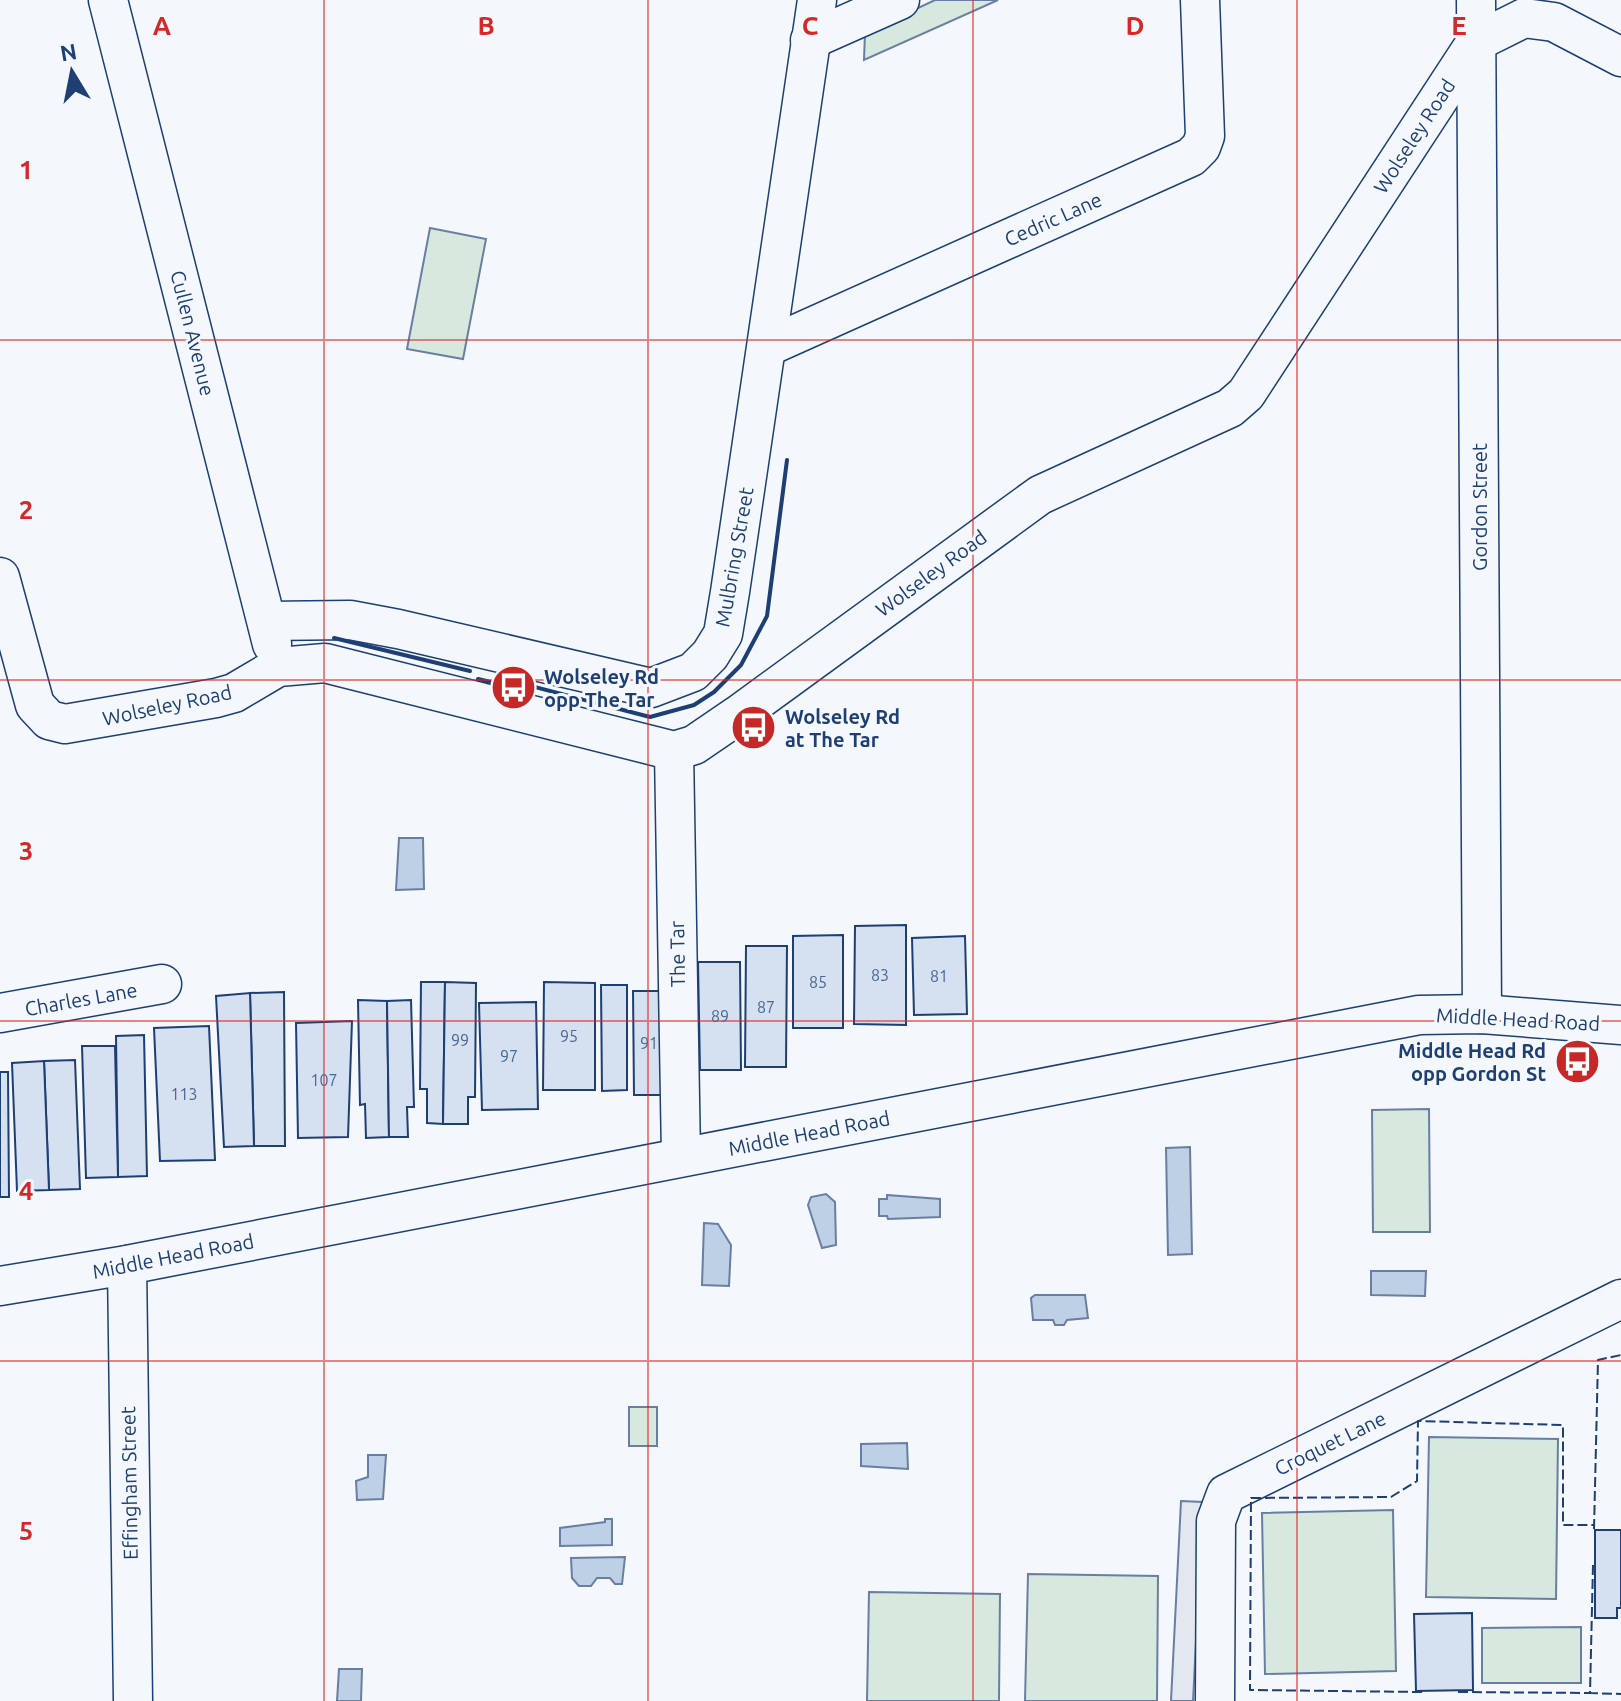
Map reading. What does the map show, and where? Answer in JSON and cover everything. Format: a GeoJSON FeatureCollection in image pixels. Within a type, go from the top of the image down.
{"type":"FeatureCollection","features":[{"type":"Feature","properties":{"kind":"street","name":"Cullen Avenue"},"geometry":{"type":"LineString","coordinates":[[108,0],[278,667]]}},
{"type":"Feature","properties":{"kind":"street","name":"Mulbring Street"},"geometry":{"type":"LineString","coordinates":[[267,621],[350,620],[651,688],[693,672],[723,634],[817,0]]}},
{"type":"Feature","properties":{"kind":"street"},"geometry":{"type":"LineString","coordinates":[[810,40],[900,0]]}},
{"type":"Feature","properties":{"kind":"street","name":"Cedric Lane"},"geometry":{"type":"LineString","coordinates":[[767,347],[1191,157],[1201,147],[1205,136],[1200,0]]}},
{"type":"Feature","properties":{"kind":"street","name":"Gordon Street"},"geometry":{"type":"LineString","coordinates":[[1476,0],[1482,1014]]}},
{"type":"Feature","properties":{"kind":"street"},"geometry":{"type":"LineString","coordinates":[[1476,42],[1524,18],[1554,22],[1621,57]]}},
{"type":"Feature","properties":{"kind":"street","name":"Wolseley Road"},"geometry":{"type":"LineString","coordinates":[[0,577],[35,705],[49,720],[65,724],[225,696],[278,667],[294,664],[342,666],[674,751],[694,745],[1040,495],[1230,408],[1246,394],[1476,42]]}},
{"type":"Feature","properties":{"kind":"street","name":"The Tar"},"geometry":{"type":"LineString","coordinates":[[674,751],[681,1157]]}},
{"type":"Feature","properties":{"kind":"street","name":"Charles Lane"},"geometry":{"type":"LineString","coordinates":[[0,1013],[162,984]]}},
{"type":"Feature","properties":{"kind":"street","name":"Middle Head Road"},"geometry":{"type":"LineString","coordinates":[[0,1286],[127,1265],[1419,1015],[1482,1014],[1621,1025]]}},
{"type":"Feature","properties":{"kind":"street","name":"Effingham Street"},"geometry":{"type":"LineString","coordinates":[[127,1265],[133,1701]]}},
{"type":"Feature","properties":{"kind":"street","name":"Croquet Lane"},"geometry":{"type":"LineString","coordinates":[[1215,1701],[1216,1521],[1226,1494],[1621,1299]]}},
{"type":"Feature","properties":{"kind":"shaded area"},"geometry":{"type":"Polygon","coordinates":[[[935,0],[998,0],[864,60],[865,33],[935,0]]]}},
{"type":"Feature","properties":{"kind":"shaded area"},"geometry":{"type":"Polygon","coordinates":[[[430,228],[486,239],[463,359],[407,349],[430,228]]]}},
{"type":"Feature","properties":{"kind":"shaded area"},"geometry":{"type":"Polygon","coordinates":[[[1429,1109],[1430,1232],[1373,1232],[1372,1110],[1429,1109]]]}},
{"type":"Feature","properties":{"kind":"shaded area"},"geometry":{"type":"Polygon","coordinates":[[[629,1407],[657,1407],[657,1446],[629,1446],[629,1407]]]}},
{"type":"Feature","properties":{"kind":"shaded area"},"geometry":{"type":"Polygon","coordinates":[[[1429,1437],[1558,1439],[1556,1599],[1426,1597],[1429,1437]]]}},
{"type":"Feature","properties":{"kind":"shaded area"},"geometry":{"type":"Polygon","coordinates":[[[1181,1501],[1203,1502],[1193,1701],[1171,1701],[1181,1501]]]}},
{"type":"Feature","properties":{"kind":"shaded area"},"geometry":{"type":"Polygon","coordinates":[[[1393,1510],[1396,1671],[1265,1674],[1262,1513],[1393,1510]]]}},
{"type":"Feature","properties":{"kind":"shaded area"},"geometry":{"type":"Polygon","coordinates":[[[1028,1574],[1158,1576],[1157,1701],[1025,1701],[1028,1574]]]}},
{"type":"Feature","properties":{"kind":"shaded area"},"geometry":{"type":"Polygon","coordinates":[[[869,1592],[1000,1594],[999,1701],[867,1701],[869,1592]]]}},
{"type":"Feature","properties":{"kind":"shaded area"},"geometry":{"type":"Polygon","coordinates":[[[1581,1627],[1581,1683],[1482,1683],[1482,1628],[1581,1627]]]}},
{"type":"Feature","properties":{"kind":"water"},"geometry":{"type":"Polygon","coordinates":[[[399,838],[423,838],[424,889],[396,890],[399,838]]]}},
{"type":"Feature","properties":{"kind":"water"},"geometry":{"type":"Polygon","coordinates":[[[1190,1147],[1192,1254],[1168,1255],[1166,1148],[1190,1147]]]}},
{"type":"Feature","properties":{"kind":"water"},"geometry":{"type":"Polygon","coordinates":[[[826,1194],[835,1202],[836,1245],[822,1248],[808,1205],[811,1197],[826,1194]]]}},
{"type":"Feature","properties":{"kind":"water"},"geometry":{"type":"Polygon","coordinates":[[[887,1195],[940,1199],[940,1217],[888,1219],[887,1216],[879,1216],[879,1199],[887,1199],[887,1195]]]}},
{"type":"Feature","properties":{"kind":"water"},"geometry":{"type":"Polygon","coordinates":[[[704,1223],[718,1224],[731,1245],[729,1286],[702,1285],[704,1223]]]}},
{"type":"Feature","properties":{"kind":"water"},"geometry":{"type":"Polygon","coordinates":[[[1371,1271],[1426,1271],[1425,1296],[1371,1295],[1371,1271]]]}},
{"type":"Feature","properties":{"kind":"water"},"geometry":{"type":"Polygon","coordinates":[[[1035,1295],[1085,1295],[1088,1318],[1067,1320],[1064,1325],[1055,1325],[1053,1320],[1033,1320],[1031,1298],[1035,1295]]]}},
{"type":"Feature","properties":{"kind":"water"},"geometry":{"type":"Polygon","coordinates":[[[907,1443],[908,1469],[861,1466],[861,1444],[907,1443]]]}},
{"type":"Feature","properties":{"kind":"water"},"geometry":{"type":"Polygon","coordinates":[[[368,1455],[386,1455],[383,1499],[357,1500],[356,1481],[368,1477],[368,1455]]]}},
{"type":"Feature","properties":{"kind":"water"},"geometry":{"type":"Polygon","coordinates":[[[605,1519],[612,1519],[612,1545],[560,1546],[560,1528],[605,1522],[605,1519]]]}},
{"type":"Feature","properties":{"kind":"water"},"geometry":{"type":"Polygon","coordinates":[[[625,1557],[622,1584],[615,1584],[610,1578],[597,1578],[591,1586],[579,1586],[572,1578],[571,1558],[625,1557]]]}},
{"type":"Feature","properties":{"kind":"water"},"geometry":{"type":"Polygon","coordinates":[[[339,1669],[362,1669],[361,1701],[337,1701],[339,1669]]]}},
{"type":"Feature","properties":{"kind":"building"},"geometry":{"type":"Polygon","coordinates":[[[906,925],[906,1025],[854,1024],[855,926],[906,925]]]}},
{"type":"Feature","properties":{"kind":"building"},"geometry":{"type":"Polygon","coordinates":[[[843,935],[843,1028],[793,1028],[793,936],[843,935]]]}},
{"type":"Feature","properties":{"kind":"building"},"geometry":{"type":"Polygon","coordinates":[[[965,936],[967,1014],[914,1015],[912,938],[965,936]]]}},
{"type":"Feature","properties":{"kind":"building"},"geometry":{"type":"Polygon","coordinates":[[[746,946],[787,946],[786,1067],[745,1067],[746,946]]]}},
{"type":"Feature","properties":{"kind":"building"},"geometry":{"type":"Polygon","coordinates":[[[698,962],[740,962],[741,1070],[700,1070],[698,962]]]}},
{"type":"Feature","properties":{"kind":"building"},"geometry":{"type":"Polygon","coordinates":[[[421,982],[445,982],[443,1124],[427,1123],[427,1089],[420,1089],[421,982]]]}},
{"type":"Feature","properties":{"kind":"building"},"geometry":{"type":"Polygon","coordinates":[[[445,982],[476,983],[475,1097],[468,1097],[468,1124],[443,1124],[445,982]]]}},
{"type":"Feature","properties":{"kind":"building"},"geometry":{"type":"Polygon","coordinates":[[[544,982],[595,983],[595,1090],[543,1090],[544,982]]]}},
{"type":"Feature","properties":{"kind":"building"},"geometry":{"type":"Polygon","coordinates":[[[601,985],[627,985],[627,1090],[602,1091],[601,985]]]}},
{"type":"Feature","properties":{"kind":"building"},"geometry":{"type":"Polygon","coordinates":[[[633,991],[663,991],[664,1095],[634,1095],[633,991]]]}},
{"type":"Feature","properties":{"kind":"building"},"geometry":{"type":"Polygon","coordinates":[[[284,992],[285,1146],[254,1146],[250,993],[284,992]]]}},
{"type":"Feature","properties":{"kind":"building"},"geometry":{"type":"Polygon","coordinates":[[[250,993],[254,1146],[224,1147],[216,996],[250,993]]]}},
{"type":"Feature","properties":{"kind":"building"},"geometry":{"type":"Polygon","coordinates":[[[358,1000],[387,1001],[389,1137],[366,1138],[365,1104],[360,1105],[358,1000]]]}},
{"type":"Feature","properties":{"kind":"building"},"geometry":{"type":"Polygon","coordinates":[[[411,1000],[414,1107],[407,1107],[408,1137],[389,1137],[387,1001],[411,1000]]]}},
{"type":"Feature","properties":{"kind":"building"},"geometry":{"type":"Polygon","coordinates":[[[536,1002],[538,1109],[482,1110],[479,1003],[536,1002]]]}},
{"type":"Feature","properties":{"kind":"building"},"geometry":{"type":"Polygon","coordinates":[[[352,1021],[348,1137],[298,1138],[296,1023],[352,1021]]]}},
{"type":"Feature","properties":{"kind":"building"},"geometry":{"type":"Polygon","coordinates":[[[209,1026],[215,1160],[160,1161],[154,1028],[209,1026]]]}},
{"type":"Feature","properties":{"kind":"building"},"geometry":{"type":"Polygon","coordinates":[[[144,1035],[147,1176],[118,1177],[116,1036],[144,1035]]]}},
{"type":"Feature","properties":{"kind":"building"},"geometry":{"type":"Polygon","coordinates":[[[82,1046],[115,1046],[118,1177],[86,1178],[82,1046]]]}},
{"type":"Feature","properties":{"kind":"building"},"geometry":{"type":"Polygon","coordinates":[[[75,1060],[80,1189],[49,1190],[44,1061],[75,1060]]]}},
{"type":"Feature","properties":{"kind":"building"},"geometry":{"type":"Polygon","coordinates":[[[44,1061],[49,1190],[17,1191],[12,1063],[44,1061]]]}},
{"type":"Feature","properties":{"kind":"building"},"geometry":{"type":"Polygon","coordinates":[[[0,1072],[8,1072],[9,1197],[0,1197],[0,1072]]]}},
{"type":"Feature","properties":{"kind":"building"},"geometry":{"type":"Polygon","coordinates":[[[1595,1530],[1621,1530],[1621,1608],[1617,1608],[1617,1618],[1595,1618],[1595,1530]]]}},
{"type":"Feature","properties":{"kind":"building"},"geometry":{"type":"Polygon","coordinates":[[[1472,1613],[1473,1690],[1416,1691],[1414,1614],[1472,1613]]]}},
{"type":"Feature","properties":{"kind":"fence"},"geometry":{"type":"LineString","coordinates":[[1594,1529],[1598,1360],[1621,1355]]}},
{"type":"Feature","properties":{"kind":"fence"},"geometry":{"type":"LineString","coordinates":[[1422,1692],[1250,1690],[1251,1498],[1391,1497],[1417,1481],[1418,1421],[1563,1425],[1563,1525],[1594,1525]]}},
{"type":"Feature","properties":{"kind":"fence"},"geometry":{"type":"LineString","coordinates":[[1593,1565],[1590,1693],[1621,1694]]}},
{"type":"Feature","properties":{"kind":"fence"},"geometry":{"type":"LineString","coordinates":[[1458,1692],[1590,1693]]}},
{"type":"Feature","properties":{"kind":"wall"},"geometry":{"type":"LineString","coordinates":[[478,679],[503,685],[504,679],[650,717],[694,705],[714,692],[741,665],[767,616],[787,460]]}},
{"type":"Feature","properties":{"kind":"wall"},"geometry":{"type":"LineString","coordinates":[[334,638],[470,671]]}},
{"type":"Feature","properties":{"kind":"place","name":"Wolseley Rd opp The Tar"},"geometry":{"type":"Point","coordinates":[513,687]}},
{"type":"Feature","properties":{"kind":"place","name":"Wolseley Rd at The Tar"},"geometry":{"type":"Point","coordinates":[754,728]}},
{"type":"Feature","properties":{"kind":"place","name":"Middle Head Rd opp Gordon St"},"geometry":{"type":"Point","coordinates":[1577,1061]}}]}
